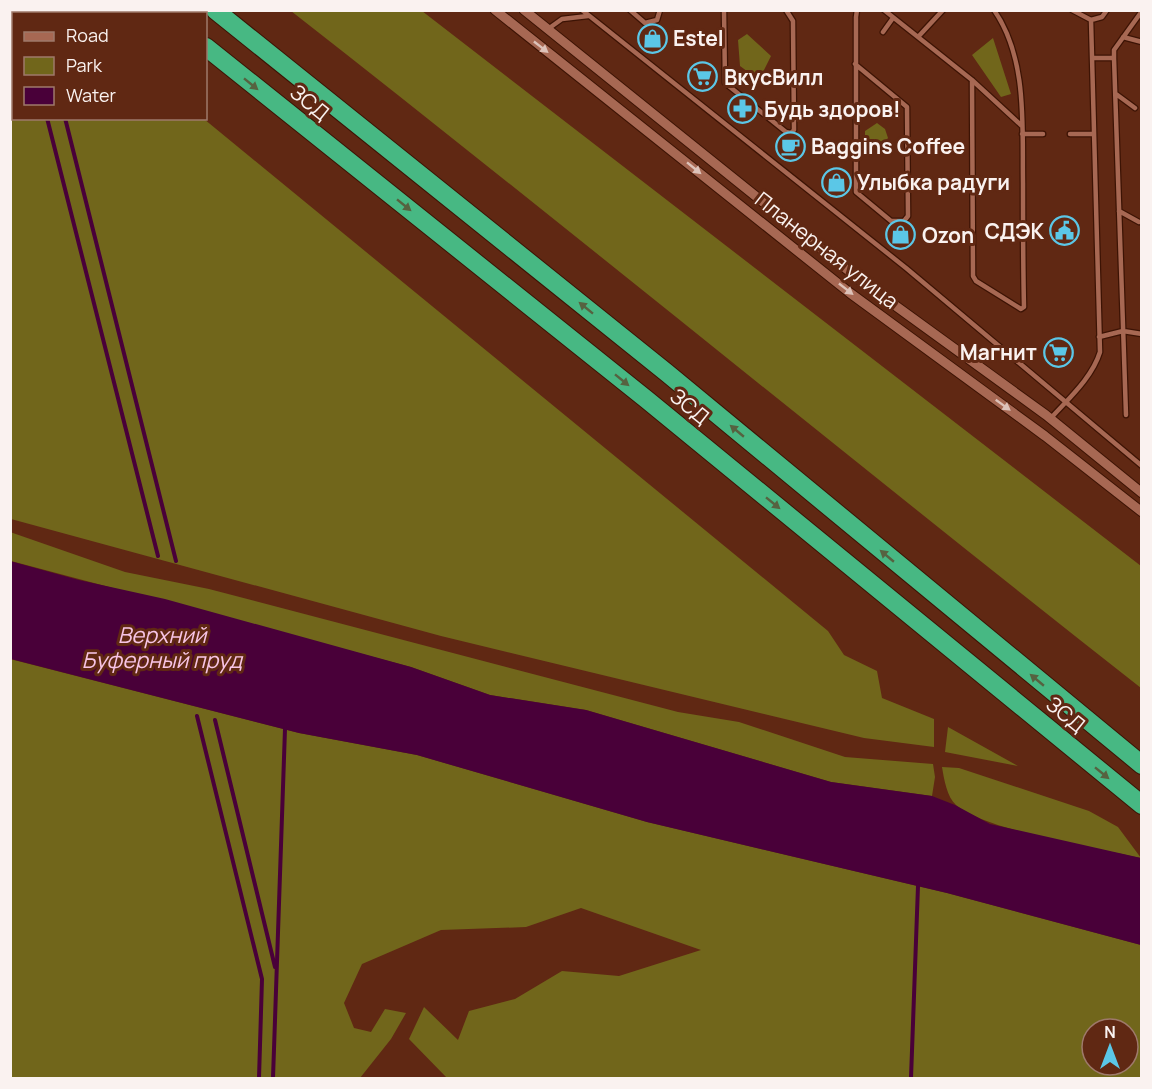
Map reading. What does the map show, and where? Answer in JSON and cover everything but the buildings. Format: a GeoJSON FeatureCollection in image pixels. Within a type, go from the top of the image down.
{"type":"FeatureCollection","features":[{"type":"Feature","properties":{"kind":"highway","name":"ЗСД"},"geometry":{"type":"LineString","coordinates":[[215,10],[667,373],[1142,765]]}},
{"type":"Feature","properties":{"kind":"highway","name":"ЗСД"},"geometry":{"type":"LineString","coordinates":[[207,48],[646,399],[1142,805]]}},
{"type":"Feature","properties":{"kind":"street","name":"Планерная улица"},"geometry":{"type":"LineString","coordinates":[[495,10],[850,293],[1045,436],[1142,512]]}},
{"type":"Feature","properties":{"kind":"street","name":"Планерная улица"},"geometry":{"type":"LineString","coordinates":[[524,10],[860,280],[1051,418],[1142,492]]}},
{"type":"Feature","properties":{"kind":"lane"},"geometry":{"type":"LineString","coordinates":[[582,10],[837,212],[1142,466]]}},
{"type":"Feature","properties":{"kind":"lane"},"geometry":{"type":"LineString","coordinates":[[630,10],[645,22],[652,22],[657,20],[660,10]]}},
{"type":"Feature","properties":{"kind":"lane"},"geometry":{"type":"LineString","coordinates":[[724,10],[725,83],[786,132],[791,133],[794,130],[793,21],[786,10]]}},
{"type":"Feature","properties":{"kind":"lane"},"geometry":{"type":"LineString","coordinates":[[855,64],[907,107],[908,216],[904,221],[891,221],[856,192],[855,64],[857,10]]}},
{"type":"Feature","properties":{"kind":"lane"},"geometry":{"type":"LineString","coordinates":[[884,10],[972,80],[1022,126]]}},
{"type":"Feature","properties":{"kind":"lane"},"geometry":{"type":"LineString","coordinates":[[918,37],[943,10]]}},
{"type":"Feature","properties":{"kind":"lane"},"geometry":{"type":"LineString","coordinates":[[972,80],[973,276],[976,281],[1021,309],[1024,307],[1022,126],[1018,77],[1007,33],[994,10]]}},
{"type":"Feature","properties":{"kind":"lane"},"geometry":{"type":"LineString","coordinates":[[1072,10],[1091,20],[1102,17],[1107,10]]}},
{"type":"Feature","properties":{"kind":"lane"},"geometry":{"type":"LineString","coordinates":[[1126,415],[1114,50],[1142,11]]}},
{"type":"Feature","properties":{"kind":"lane"},"geometry":{"type":"LineString","coordinates":[[548,29],[562,19],[588,15]]}},
{"type":"Feature","properties":{"kind":"lane"},"geometry":{"type":"LineString","coordinates":[[883,32],[894,18]]}},
{"type":"Feature","properties":{"kind":"lane"},"geometry":{"type":"LineString","coordinates":[[1051,418],[1097,363],[1100,352],[1091,20]]}},
{"type":"Feature","properties":{"kind":"lane"},"geometry":{"type":"LineString","coordinates":[[1123,37],[1142,42]]}},
{"type":"Feature","properties":{"kind":"lane"},"geometry":{"type":"LineString","coordinates":[[1092,58],[1114,58]]}},
{"type":"Feature","properties":{"kind":"lane"},"geometry":{"type":"LineString","coordinates":[[1116,94],[1135,108]]}},
{"type":"Feature","properties":{"kind":"lane"},"geometry":{"type":"LineString","coordinates":[[1022,134],[1043,134]]}},
{"type":"Feature","properties":{"kind":"lane"},"geometry":{"type":"LineString","coordinates":[[1070,134],[1093,134]]}},
{"type":"Feature","properties":{"kind":"lane"},"geometry":{"type":"LineString","coordinates":[[1119,211],[1139,222]]}},
{"type":"Feature","properties":{"kind":"lane"},"geometry":{"type":"LineString","coordinates":[[1099,337],[1123,332],[1142,334]]}},
{"type":"Feature","properties":{"kind":"green space"},"geometry":{"type":"Polygon","coordinates":[[[11,11],[74,12],[12,12],[12,120],[205,120],[828,631],[844,655],[877,671],[882,698],[934,719],[934,747],[864,738],[441,636],[11,519],[11,11]]]}},
{"type":"Feature","properties":{"kind":"green space"},"geometry":{"type":"Polygon","coordinates":[[[291,11],[422,11],[1141,566],[1141,688],[504,179],[291,11]]]}},
{"type":"Feature","properties":{"kind":"green space"},"geometry":{"type":"Polygon","coordinates":[[[747,34],[771,56],[759,80],[740,66],[738,40],[747,34]]]}},
{"type":"Feature","properties":{"kind":"green space"},"geometry":{"type":"Polygon","coordinates":[[[993,38],[1011,94],[1001,97],[972,55],[993,38]]]}},
{"type":"Feature","properties":{"kind":"green space"},"geometry":{"type":"Polygon","coordinates":[[[877,123],[885,129],[888,138],[879,149],[865,150],[865,131],[877,123]]]}},
{"type":"Feature","properties":{"kind":"green space"},"geometry":{"type":"Polygon","coordinates":[[[10,532],[125,572],[209,589],[678,712],[739,722],[845,757],[933,764],[935,777],[932,796],[831,782],[586,710],[490,695],[411,667],[11,561],[10,532]]]}},
{"type":"Feature","properties":{"kind":"green space"},"geometry":{"type":"Polygon","coordinates":[[[10,659],[299,733],[417,755],[647,822],[947,893],[1141,945],[1141,1078],[447,1078],[409,1039],[424,1007],[458,1040],[469,1011],[515,999],[562,971],[619,976],[701,950],[581,908],[526,927],[441,930],[362,964],[344,1003],[354,1028],[371,1032],[385,1009],[406,1013],[391,1039],[360,1078],[11,1078],[10,659]]]}},
{"type":"Feature","properties":{"kind":"green space"},"geometry":{"type":"Polygon","coordinates":[[[948,727],[1018,766],[945,752],[948,727]]]}},
{"type":"Feature","properties":{"kind":"green space"},"geometry":{"type":"Polygon","coordinates":[[[942,767],[959,768],[1089,811],[1118,827],[1141,858],[1017,831],[971,814],[956,805],[950,797],[942,767]]]}},
{"type":"Feature","properties":{"kind":"water","name":"Верхний Буферный пруд"},"geometry":{"type":"Polygon","coordinates":[[[10,561],[79,580],[165,599],[411,667],[490,695],[586,710],[831,782],[932,796],[955,805],[990,824],[1141,858],[1141,945],[947,893],[647,822],[417,755],[299,733],[11,659],[10,561]]]}},
{"type":"Feature","properties":{"kind":"waterway"},"geometry":{"type":"LineString","coordinates":[[48,120],[158,556]]}},
{"type":"Feature","properties":{"kind":"waterway"},"geometry":{"type":"LineString","coordinates":[[66,120],[176,561]]}},
{"type":"Feature","properties":{"kind":"waterway"},"geometry":{"type":"LineString","coordinates":[[197,716],[262,979],[259,1078]]}},
{"type":"Feature","properties":{"kind":"waterway"},"geometry":{"type":"LineString","coordinates":[[215,720],[275,967]]}},
{"type":"Feature","properties":{"kind":"waterway"},"geometry":{"type":"LineString","coordinates":[[273,1078],[285,729]]}},
{"type":"Feature","properties":{"kind":"waterway"},"geometry":{"type":"LineString","coordinates":[[911,1078],[918,886]]}},
{"type":"Feature","properties":{"kind":"place","name":"Estel"},"geometry":{"type":"Point","coordinates":[652,38]}},
{"type":"Feature","properties":{"kind":"place","name":"ВкусВилл"},"geometry":{"type":"Point","coordinates":[703,77]}},
{"type":"Feature","properties":{"kind":"place","name":"Будь здоров!"},"geometry":{"type":"Point","coordinates":[743,109]}},
{"type":"Feature","properties":{"kind":"place","name":"Baggins Coffee"},"geometry":{"type":"Point","coordinates":[790,146]}},
{"type":"Feature","properties":{"kind":"place","name":"Улыбка радуги"},"geometry":{"type":"Point","coordinates":[836,182]}},
{"type":"Feature","properties":{"kind":"place","name":"СДЭК"},"geometry":{"type":"Point","coordinates":[1065,231]}},
{"type":"Feature","properties":{"kind":"place","name":"Ozon"},"geometry":{"type":"Point","coordinates":[901,235]}},
{"type":"Feature","properties":{"kind":"place","name":"Магнит"},"geometry":{"type":"Point","coordinates":[1058,352]}}]}
